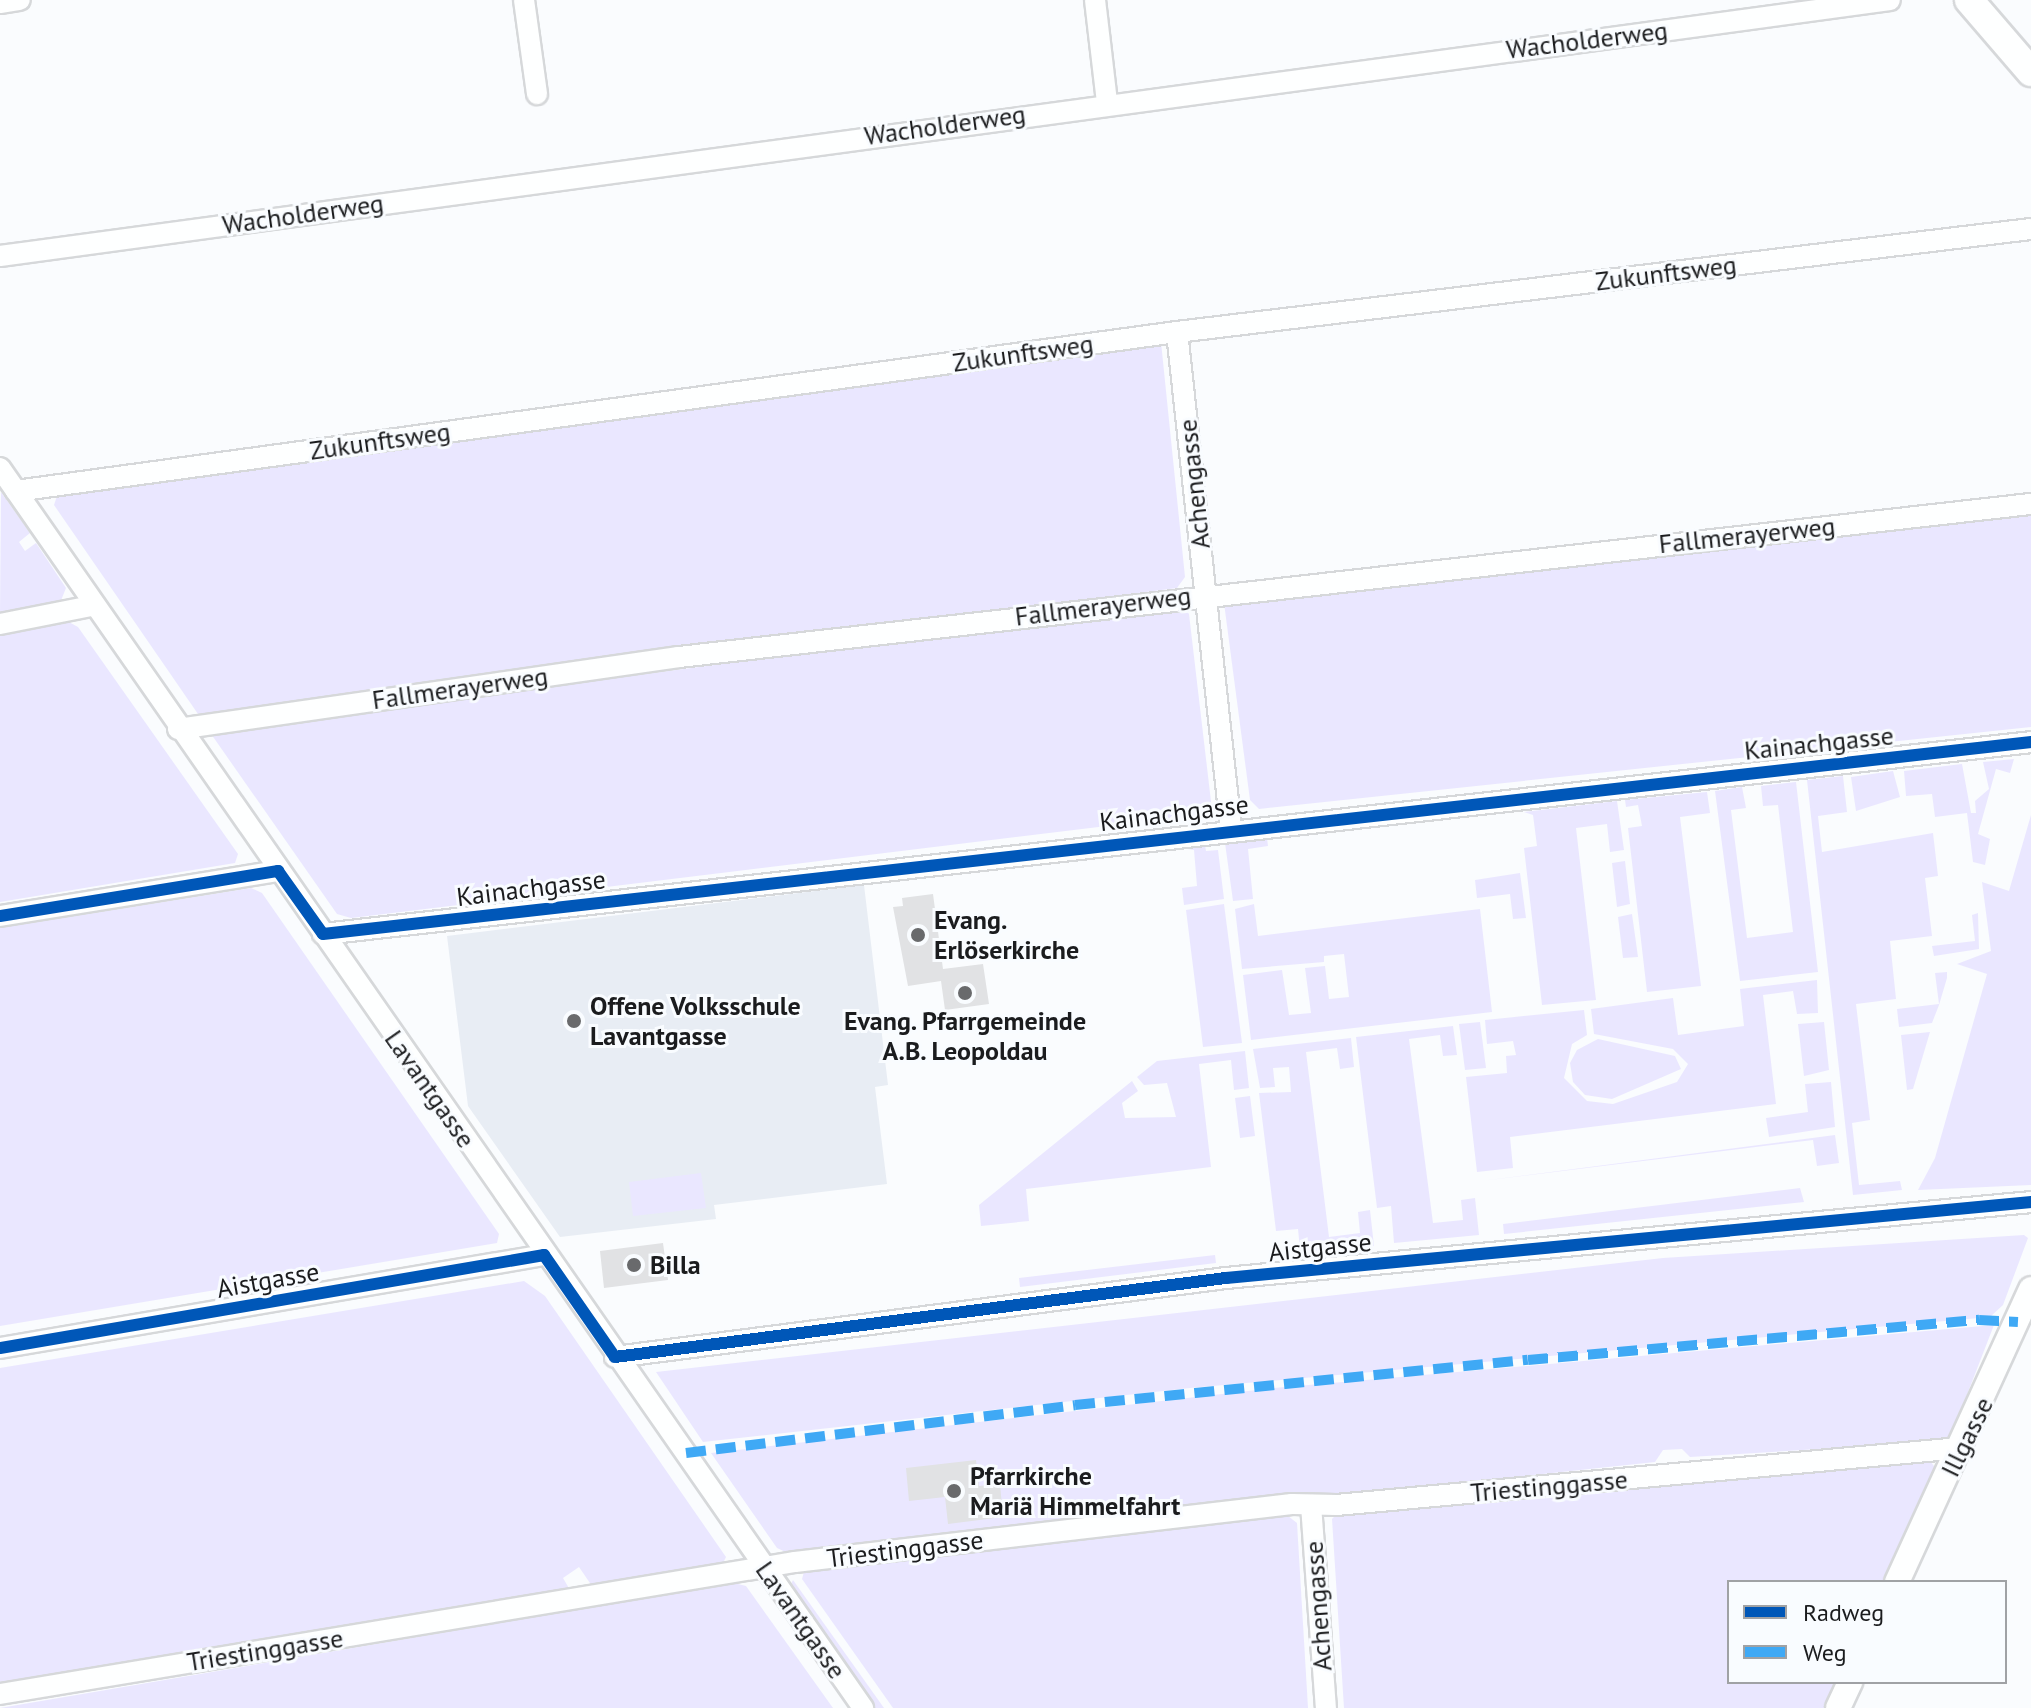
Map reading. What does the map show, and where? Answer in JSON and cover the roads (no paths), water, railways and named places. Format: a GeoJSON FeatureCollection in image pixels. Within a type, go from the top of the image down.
{"type":"FeatureCollection","features":[{"type":"Feature","properties":{"kind":"main road"},"geometry":{"type":"LineString","coordinates":[[1969,0],[2031,72]]}},
{"type":"Feature","properties":{"kind":"street"},"geometry":{"type":"LineString","coordinates":[[0,3],[20,0]]}},
{"type":"Feature","properties":{"kind":"street"},"geometry":{"type":"LineString","coordinates":[[524,0],[537,94]]}},
{"type":"Feature","properties":{"kind":"street"},"geometry":{"type":"LineString","coordinates":[[1095,0],[1107,102]]}},
{"type":"Feature","properties":{"kind":"street","name":"Wacholderweg"},"geometry":{"type":"LineString","coordinates":[[0,256],[1107,102],[1890,0]]}},
{"type":"Feature","properties":{"kind":"street","name":"Zukunftsweg"},"geometry":{"type":"LineString","coordinates":[[16,491],[1177,332],[2031,229]]}},
{"type":"Feature","properties":{"kind":"street","name":"Achengasse"},"geometry":{"type":"LineString","coordinates":[[1177,332],[1231,828]]}},
{"type":"Feature","properties":{"kind":"street","name":"Lavantgasse"},"geometry":{"type":"LineString","coordinates":[[0,468],[91,606],[863,1708]]}},
{"type":"Feature","properties":{"kind":"street","name":"Fallmerayerweg"},"geometry":{"type":"LineString","coordinates":[[178,729],[679,657],[1206,593],[2031,504]]}},
{"type":"Feature","properties":{"kind":"street"},"geometry":{"type":"LineString","coordinates":[[0,624],[91,606]]}},
{"type":"Feature","properties":{"kind":"street","name":"Kainachgasse"},"geometry":{"type":"LineString","coordinates":[[323,934],[1231,828],[2031,742]]}},
{"type":"Feature","properties":{"kind":"street"},"geometry":{"type":"LineString","coordinates":[[0,916],[278,871]]}},
{"type":"Feature","properties":{"kind":"street","name":"Aistgasse"},"geometry":{"type":"LineString","coordinates":[[615,1357],[1226,1278],[2031,1202]]}},
{"type":"Feature","properties":{"kind":"street","name":"Aistgasse"},"geometry":{"type":"LineString","coordinates":[[0,1348],[544,1255]]}},
{"type":"Feature","properties":{"kind":"street","name":"Illgasse"},"geometry":{"type":"LineString","coordinates":[[1898,1580],[1960,1448],[2025,1324],[2031,1289]]}},
{"type":"Feature","properties":{"kind":"street","name":"Triestinggasse"},"geometry":{"type":"LineString","coordinates":[[0,1694],[763,1567],[1311,1505],[1960,1448]]}},
{"type":"Feature","properties":{"kind":"street","name":"Achengasse"},"geometry":{"type":"LineString","coordinates":[[1311,1505],[1326,1708]]}},
{"type":"Feature","properties":{"kind":"street"},"geometry":{"type":"LineString","coordinates":[[1838,1708],[1849,1684]]}},
{"type":"Feature","properties":{"kind":"place","name":"Evang. Erlöserkirche"},"geometry":{"type":"Point","coordinates":[918,935]}},
{"type":"Feature","properties":{"kind":"place","name":"Evang. Pfarrgemeinde A.B. Leopoldau"},"geometry":{"type":"Point","coordinates":[965,993]}},
{"type":"Feature","properties":{"kind":"place","name":"Offene Volksschule Lavantgasse"},"geometry":{"type":"Point","coordinates":[574,1021]}},
{"type":"Feature","properties":{"kind":"place","name":"Billa"},"geometry":{"type":"Point","coordinates":[634,1265]}},
{"type":"Feature","properties":{"kind":"place","name":"Pfarrkirche Mariä Himmelfahrt"},"geometry":{"type":"Point","coordinates":[954,1491]}}]}
